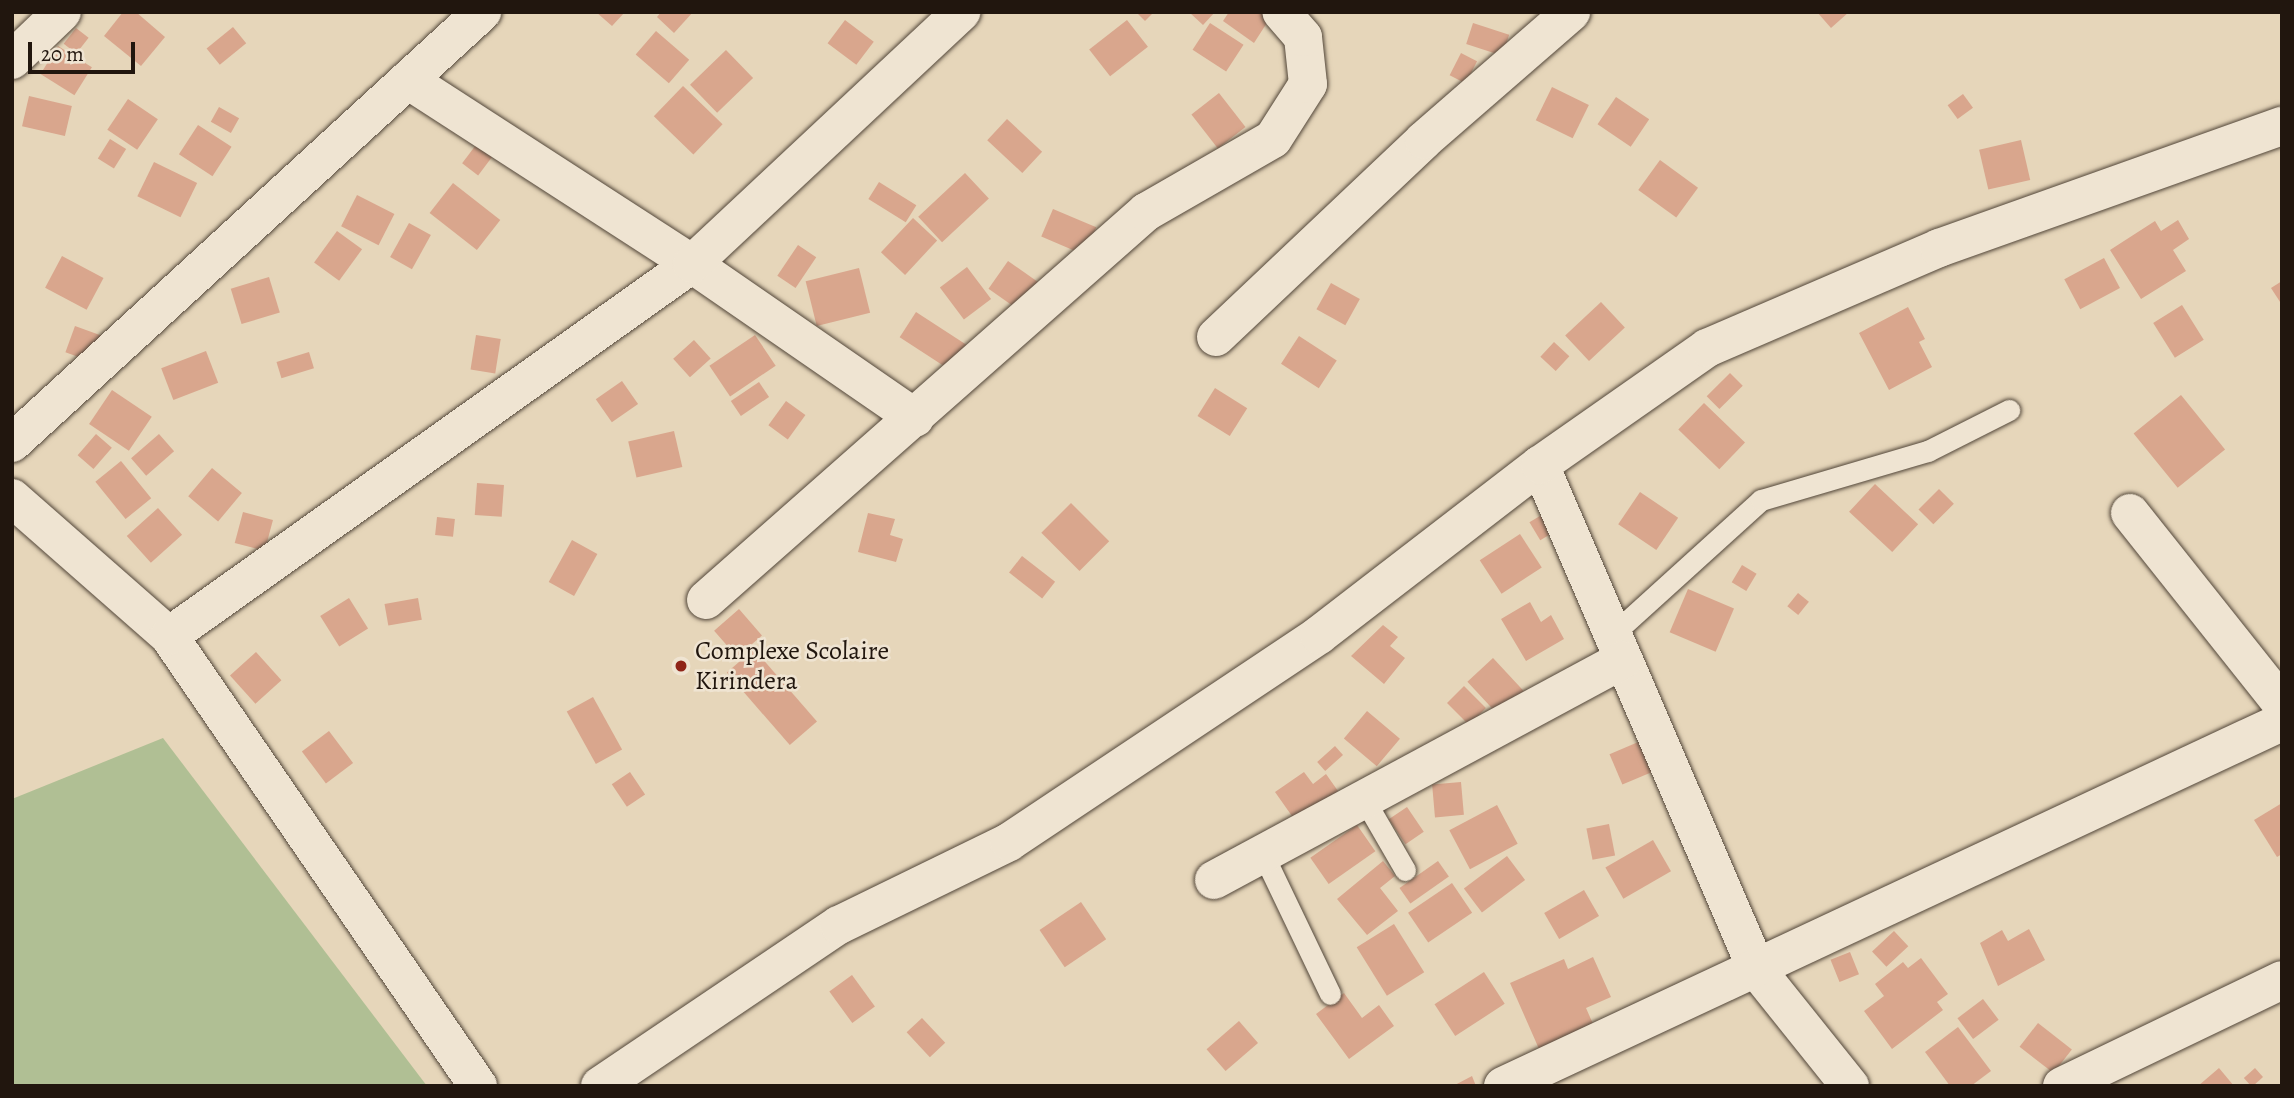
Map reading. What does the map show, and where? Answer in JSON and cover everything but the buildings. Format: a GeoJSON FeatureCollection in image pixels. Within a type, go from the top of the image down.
{"type":"FeatureCollection","features":[{"type":"Feature","properties":{"kind":"street"},"geometry":{"type":"LineString","coordinates":[[12,443],[482,12]]}},
{"type":"Feature","properties":{"kind":"street"},"geometry":{"type":"LineString","coordinates":[[169,636],[692,264],[961,12]]}},
{"type":"Feature","properties":{"kind":"street"},"geometry":{"type":"LineString","coordinates":[[706,600],[1146,212],[1273,138],[1308,84],[1303,37],[1281,12]]}},
{"type":"Feature","properties":{"kind":"street"},"geometry":{"type":"LineString","coordinates":[[1216,337],[1424,140],[1571,12]]}},
{"type":"Feature","properties":{"kind":"street"},"geometry":{"type":"LineString","coordinates":[[12,60],[55,15]]}},
{"type":"Feature","properties":{"kind":"street"},"geometry":{"type":"LineString","coordinates":[[408,80],[692,264],[915,418]]}},
{"type":"Feature","properties":{"kind":"street"},"geometry":{"type":"LineString","coordinates":[[600,1086],[839,925],[1009,842],[1319,635],[1540,465],[1707,348],[1939,248],[2282,126]]}},
{"type":"Feature","properties":{"kind":"street"},"geometry":{"type":"LineString","coordinates":[[1540,465],[1757,970],[1850,1086]]}},
{"type":"Feature","properties":{"kind":"street"},"geometry":{"type":"LineString","coordinates":[[12,498],[169,636],[478,1086]]}},
{"type":"Feature","properties":{"kind":"street"},"geometry":{"type":"LineString","coordinates":[[2130,513],[2282,704]]}},
{"type":"Feature","properties":{"kind":"street"},"geometry":{"type":"LineString","coordinates":[[1214,880],[1364,799],[1617,648]]}},
{"type":"Feature","properties":{"kind":"street"},"geometry":{"type":"LineString","coordinates":[[1503,1086],[1757,970],[2282,722]]}},
{"type":"Feature","properties":{"kind":"street"},"geometry":{"type":"LineString","coordinates":[[2062,1086],[2282,980]]}},
{"type":"Feature","properties":{"kind":"lane"},"geometry":{"type":"LineString","coordinates":[[1617,648],[1760,500],[1928,451],[2009,410]]}},
{"type":"Feature","properties":{"kind":"lane"},"geometry":{"type":"LineString","coordinates":[[1364,799],[1405,870]]}},
{"type":"Feature","properties":{"kind":"lane"},"geometry":{"type":"LineString","coordinates":[[1263,854],[1330,994]]}},
{"type":"Feature","properties":{"kind":"green space"},"geometry":{"type":"Polygon","coordinates":[[[163,738],[427,1086],[12,1086],[12,799],[163,738]]]}},
{"type":"Feature","properties":{"kind":"place","name":"Complexe Scolaire Kirindera"},"geometry":{"type":"Point","coordinates":[681,666]}}]}
